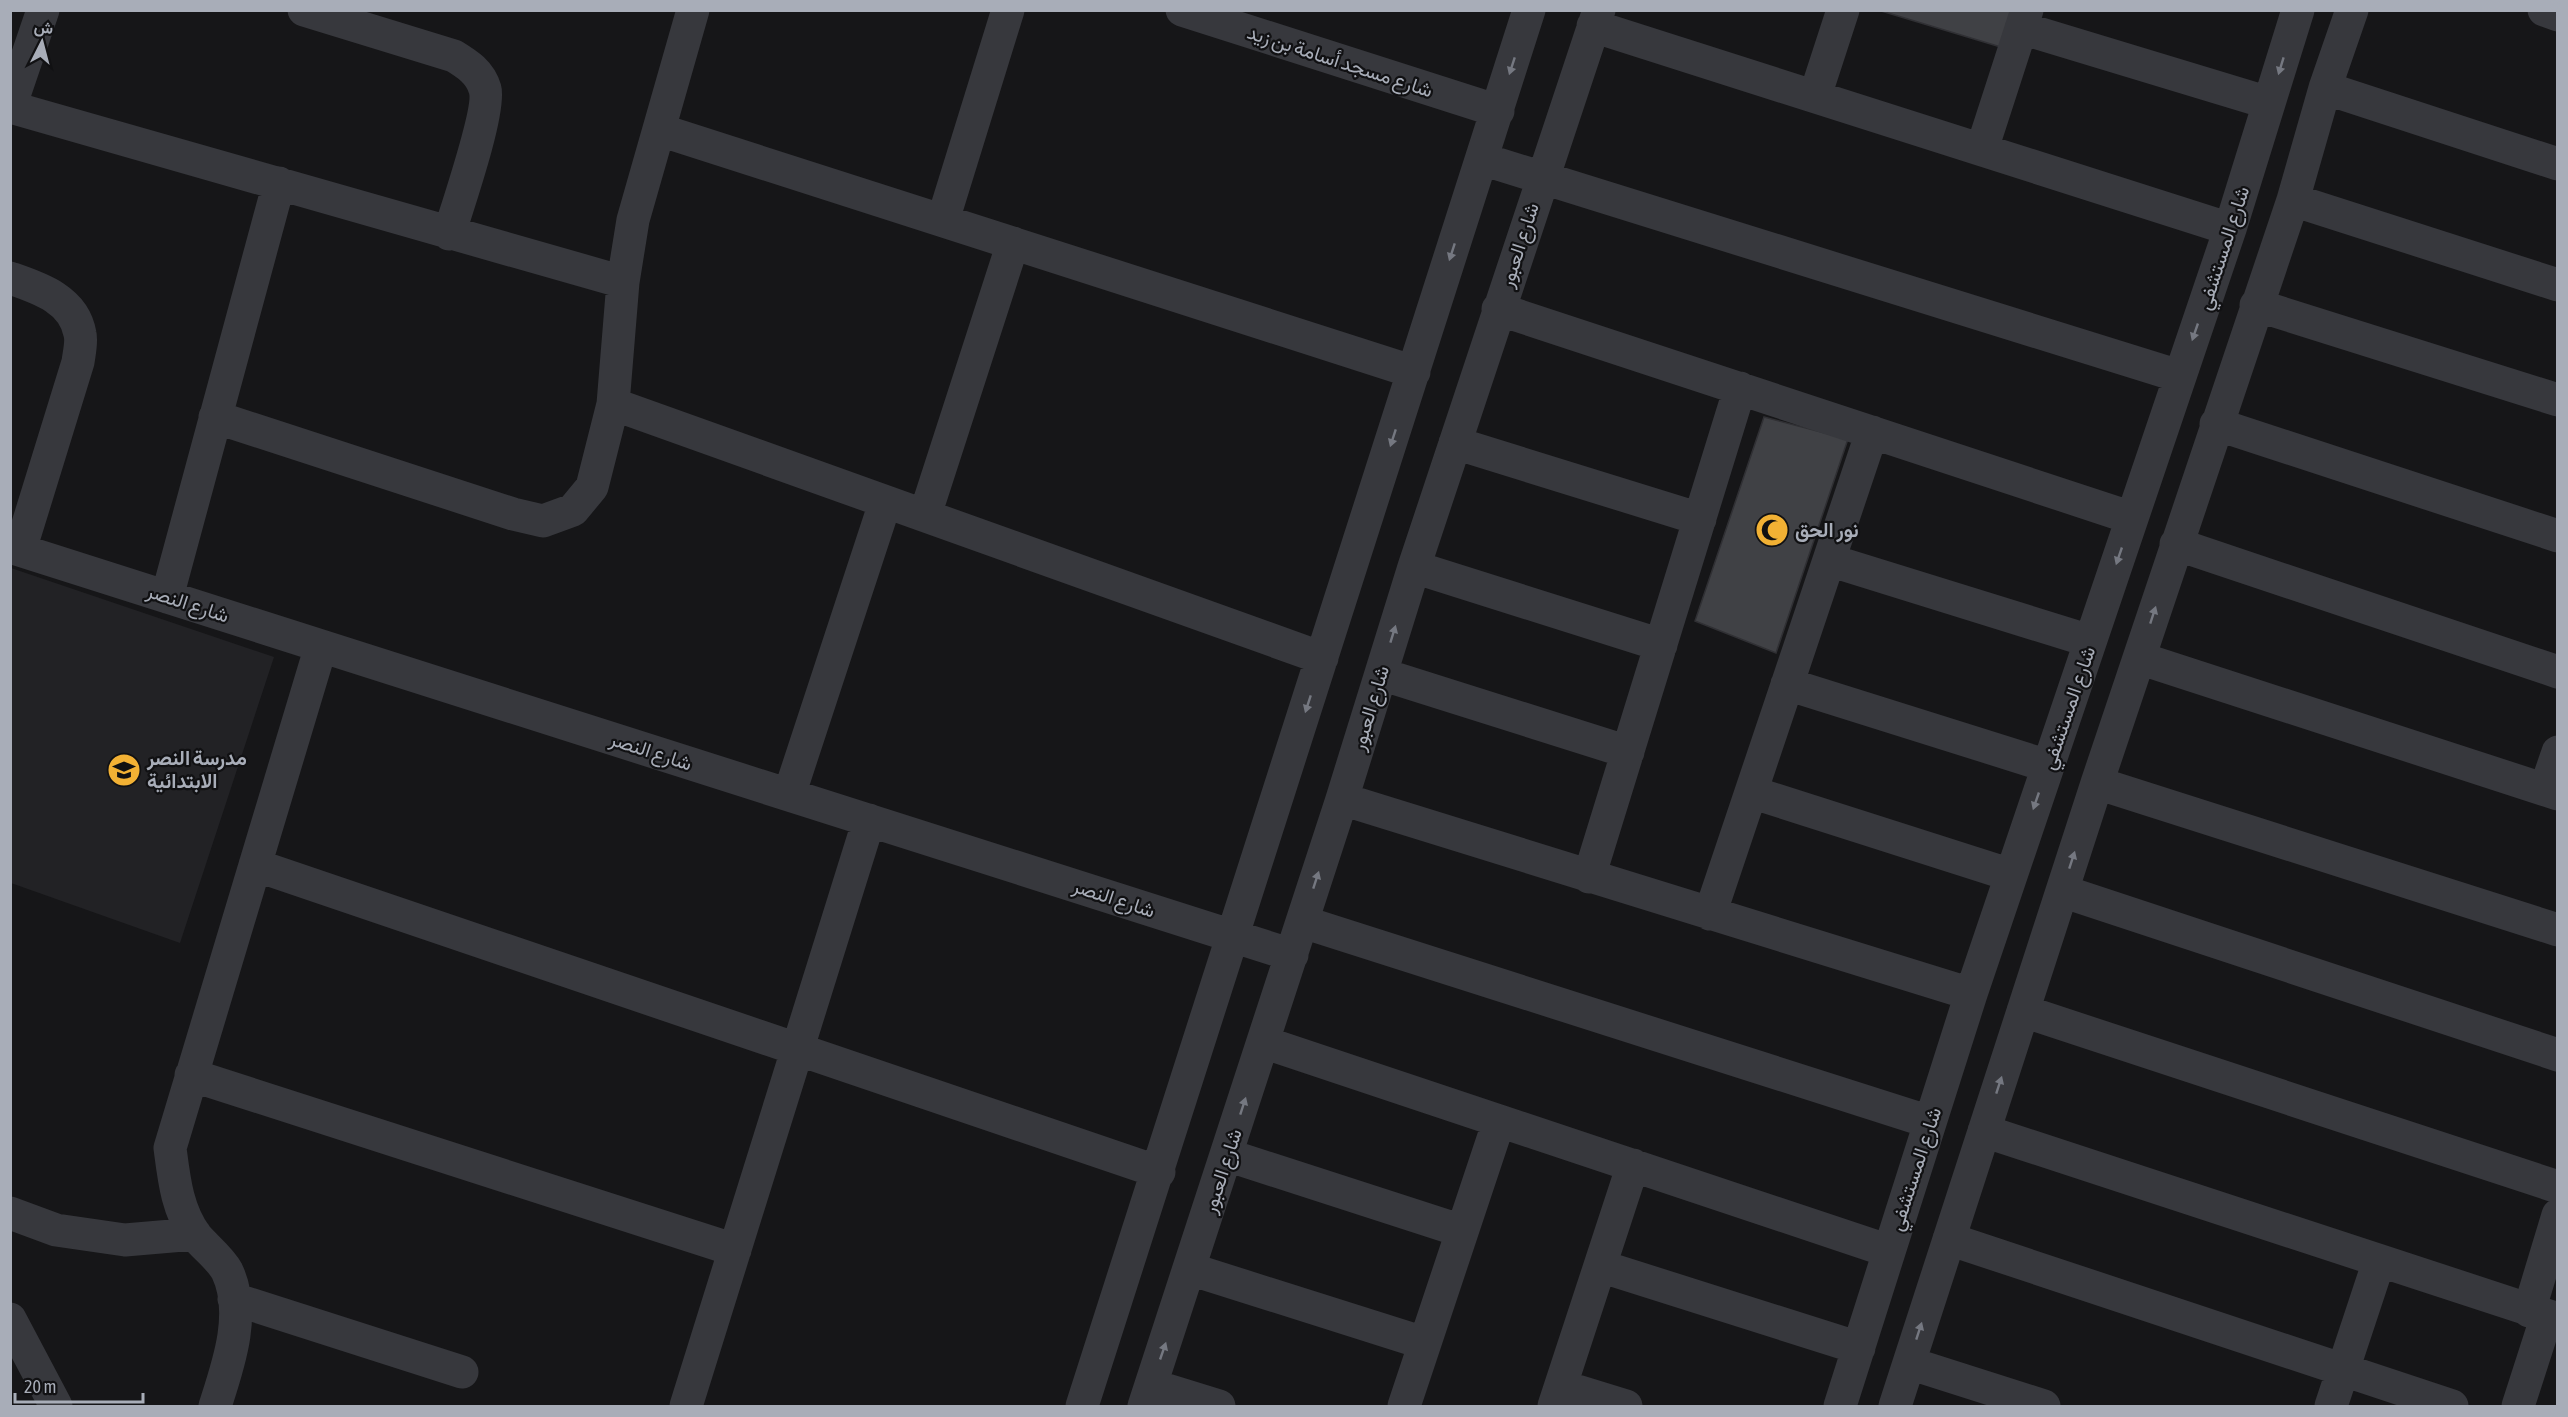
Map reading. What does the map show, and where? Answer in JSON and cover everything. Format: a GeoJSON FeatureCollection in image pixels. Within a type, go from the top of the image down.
{"type":"FeatureCollection","features":[{"type":"Feature","properties":{"kind":"street"},"geometry":{"type":"LineString","coordinates":[[43,10],[10,107],[622,282]]}},
{"type":"Feature","properties":{"kind":"street"},"geometry":{"type":"LineString","coordinates":[[304,10],[454,56],[474,69],[485,90],[484,113],[449,234]]}},
{"type":"Feature","properties":{"kind":"street"},"geometry":{"type":"LineString","coordinates":[[215,417],[513,514],[543,521],[573,510],[592,487],[613,404],[622,282],[633,220],[693,10]]}},
{"type":"Feature","properties":{"kind":"street"},"geometry":{"type":"LineString","coordinates":[[943,220],[1008,10]]}},
{"type":"Feature","properties":{"kind":"street","name":"شارع مسجد أسامة بن زيد"},"geometry":{"type":"LineString","coordinates":[[1182,10],[1498,111]]}},
{"type":"Feature","properties":{"kind":"street"},"geometry":{"type":"LineString","coordinates":[[1082,1407],[1529,10]]}},
{"type":"Feature","properties":{"kind":"street"},"geometry":{"type":"LineString","coordinates":[[1815,96],[1843,10]]}},
{"type":"Feature","properties":{"kind":"street","name":"شارع المستشفي"},"geometry":{"type":"LineString","coordinates":[[1840,1407],[1971,994],[2230,229],[2298,10]]}},
{"type":"Feature","properties":{"kind":"street"},"geometry":{"type":"LineString","coordinates":[[1895,1407],[2097,783],[2293,200],[2325,88],[2352,10]]}},
{"type":"Feature","properties":{"kind":"street"},"geometry":{"type":"LineString","coordinates":[[2544,10],[2558,15]]}},
{"type":"Feature","properties":{"kind":"street"},"geometry":{"type":"LineString","coordinates":[[1596,18],[1815,96],[2230,229]]}},
{"type":"Feature","properties":{"kind":"street","name":"شارع العبور"},"geometry":{"type":"LineString","coordinates":[[1148,1396],[1303,922],[1414,567],[1541,178],[1596,18]]}},
{"type":"Feature","properties":{"kind":"street"},"geometry":{"type":"LineString","coordinates":[[1982,149],[2024,19],[2269,103]]}},
{"type":"Feature","properties":{"kind":"street"},"geometry":{"type":"LineString","coordinates":[[2325,88],[2558,164]]}},
{"type":"Feature","properties":{"kind":"street"},"geometry":{"type":"LineString","coordinates":[[660,130],[1414,372]]}},
{"type":"Feature","properties":{"kind":"street"},"geometry":{"type":"LineString","coordinates":[[1482,159],[2179,376]]}},
{"type":"Feature","properties":{"kind":"street"},"geometry":{"type":"LineString","coordinates":[[166,597],[279,183]]}},
{"type":"Feature","properties":{"kind":"street"},"geometry":{"type":"LineString","coordinates":[[2293,200],[2558,285]]}},
{"type":"Feature","properties":{"kind":"street"},"geometry":{"type":"LineString","coordinates":[[925,515],[1013,243]]}},
{"type":"Feature","properties":{"kind":"street"},"geometry":{"type":"LineString","coordinates":[[10,278],[47,291],[69,309],[80,334],[78,362],[15,548]]}},
{"type":"Feature","properties":{"kind":"street"},"geometry":{"type":"LineString","coordinates":[[2256,305],[2558,400]]}},
{"type":"Feature","properties":{"kind":"street"},"geometry":{"type":"LineString","coordinates":[[1498,309],[2132,518]]}},
{"type":"Feature","properties":{"kind":"street"},"geometry":{"type":"LineString","coordinates":[[1589,877],[1740,388]]}},
{"type":"Feature","properties":{"kind":"street"},"geometry":{"type":"LineString","coordinates":[[613,404],[1322,658]]}},
{"type":"Feature","properties":{"kind":"street"},"geometry":{"type":"LineString","coordinates":[[2216,424],[2558,536]]}},
{"type":"Feature","properties":{"kind":"street"},"geometry":{"type":"LineString","coordinates":[[1710,914],[1872,432]]}},
{"type":"Feature","properties":{"kind":"street"},"geometry":{"type":"LineString","coordinates":[[1455,443],[1700,519]]}},
{"type":"Feature","properties":{"kind":"street"},"geometry":{"type":"LineString","coordinates":[[789,795],[885,503]]}},
{"type":"Feature","properties":{"kind":"street"},"geometry":{"type":"LineString","coordinates":[[2176,544],[2558,672]]}},
{"type":"Feature","properties":{"kind":"street","name":"شارع النصر"},"geometry":{"type":"LineString","coordinates":[[15,548],[1292,955]]}},
{"type":"Feature","properties":{"kind":"street"},"geometry":{"type":"LineString","coordinates":[[1829,560],[2090,641]]}},
{"type":"Feature","properties":{"kind":"street"},"geometry":{"type":"LineString","coordinates":[[1414,567],[1661,645]]}},
{"type":"Feature","properties":{"kind":"street"},"geometry":{"type":"LineString","coordinates":[[215,1407],[234,1345],[234,1299],[226,1270],[195,1234],[176,1194],[170,1148],[321,646]]}},
{"type":"Feature","properties":{"kind":"street"},"geometry":{"type":"LineString","coordinates":[[2139,658],[2551,792],[2558,752]]}},
{"type":"Feature","properties":{"kind":"street"},"geometry":{"type":"LineString","coordinates":[[1381,674],[1628,752]]}},
{"type":"Feature","properties":{"kind":"street"},"geometry":{"type":"LineString","coordinates":[[1787,684],[2048,766]]}},
{"type":"Feature","properties":{"kind":"street"},"geometry":{"type":"LineString","coordinates":[[2097,783],[2558,930]]}},
{"type":"Feature","properties":{"kind":"street"},"geometry":{"type":"LineString","coordinates":[[1751,792],[2011,874]]}},
{"type":"Feature","properties":{"kind":"street"},"geometry":{"type":"LineString","coordinates":[[1342,799],[1971,994]]}},
{"type":"Feature","properties":{"kind":"street"},"geometry":{"type":"LineString","coordinates":[[686,1407],[869,820]]}},
{"type":"Feature","properties":{"kind":"street"},"geometry":{"type":"LineString","coordinates":[[255,865],[1159,1172]]}},
{"type":"Feature","properties":{"kind":"street"},"geometry":{"type":"LineString","coordinates":[[2062,891],[2558,1055]]}},
{"type":"Feature","properties":{"kind":"street"},"geometry":{"type":"LineString","coordinates":[[1303,922],[1930,1122]]}},
{"type":"Feature","properties":{"kind":"street"},"geometry":{"type":"LineString","coordinates":[[2023,1011],[2558,1187]]}},
{"type":"Feature","properties":{"kind":"street"},"geometry":{"type":"LineString","coordinates":[[1263,1042],[1889,1251]]}},
{"type":"Feature","properties":{"kind":"street"},"geometry":{"type":"LineString","coordinates":[[191,1075],[735,1250]]}},
{"type":"Feature","properties":{"kind":"street"},"geometry":{"type":"LineString","coordinates":[[1404,1407],[1499,1120]]}},
{"type":"Feature","properties":{"kind":"street"},"geometry":{"type":"LineString","coordinates":[[1984,1131],[2545,1316]]}},
{"type":"Feature","properties":{"kind":"street"},"geometry":{"type":"LineString","coordinates":[[1227,1155],[1462,1231]]}},
{"type":"Feature","properties":{"kind":"street"},"geometry":{"type":"LineString","coordinates":[[1626,1407],[1558,1396],[1633,1165]]}},
{"type":"Feature","properties":{"kind":"street"},"geometry":{"type":"LineString","coordinates":[[10,1213],[56,1230],[125,1240],[195,1234]]}},
{"type":"Feature","properties":{"kind":"street"},"geometry":{"type":"LineString","coordinates":[[2518,1407],[2545,1316],[2558,1215]]}},
{"type":"Feature","properties":{"kind":"street"},"geometry":{"type":"LineString","coordinates":[[1949,1239],[2452,1407]]}},
{"type":"Feature","properties":{"kind":"street"},"geometry":{"type":"LineString","coordinates":[[2331,1407],[2379,1261]]}},
{"type":"Feature","properties":{"kind":"street"},"geometry":{"type":"LineString","coordinates":[[1600,1266],[1858,1348]]}},
{"type":"Feature","properties":{"kind":"street"},"geometry":{"type":"LineString","coordinates":[[1190,1269],[1424,1343]]}},
{"type":"Feature","properties":{"kind":"street"},"geometry":{"type":"LineString","coordinates":[[234,1299],[462,1372]]}},
{"type":"Feature","properties":{"kind":"street"},"geometry":{"type":"LineString","coordinates":[[10,1319],[56,1407]]}},
{"type":"Feature","properties":{"kind":"street"},"geometry":{"type":"LineString","coordinates":[[1909,1363],[2044,1407]]}},
{"type":"Feature","properties":{"kind":"street"},"geometry":{"type":"LineString","coordinates":[[1148,1396],[1219,1407]]}},
{"type":"Feature","properties":{"kind":"shaded area","name":"مدرسة النصر الابتدائية"},"geometry":{"type":"Polygon","coordinates":[[[11,568],[274,657],[180,943],[11,883],[11,568]]]}},
{"type":"Feature","properties":{"kind":"building"},"geometry":{"type":"Polygon","coordinates":[[[1878,10],[2015,10],[2004,48],[1878,10]]]}},
{"type":"Feature","properties":{"kind":"building","name":"نور الحق"},"geometry":{"type":"Polygon","coordinates":[[[1764,417],[1848,439],[1776,653],[1695,621],[1764,417]]]}},
{"type":"Feature","properties":{"kind":"place","name":"نور الحق"},"geometry":{"type":"Point","coordinates":[1772,530]}},
{"type":"Feature","properties":{"kind":"place","name":"مدرسة النصر الابتدائية"},"geometry":{"type":"Point","coordinates":[124,770]}}]}
